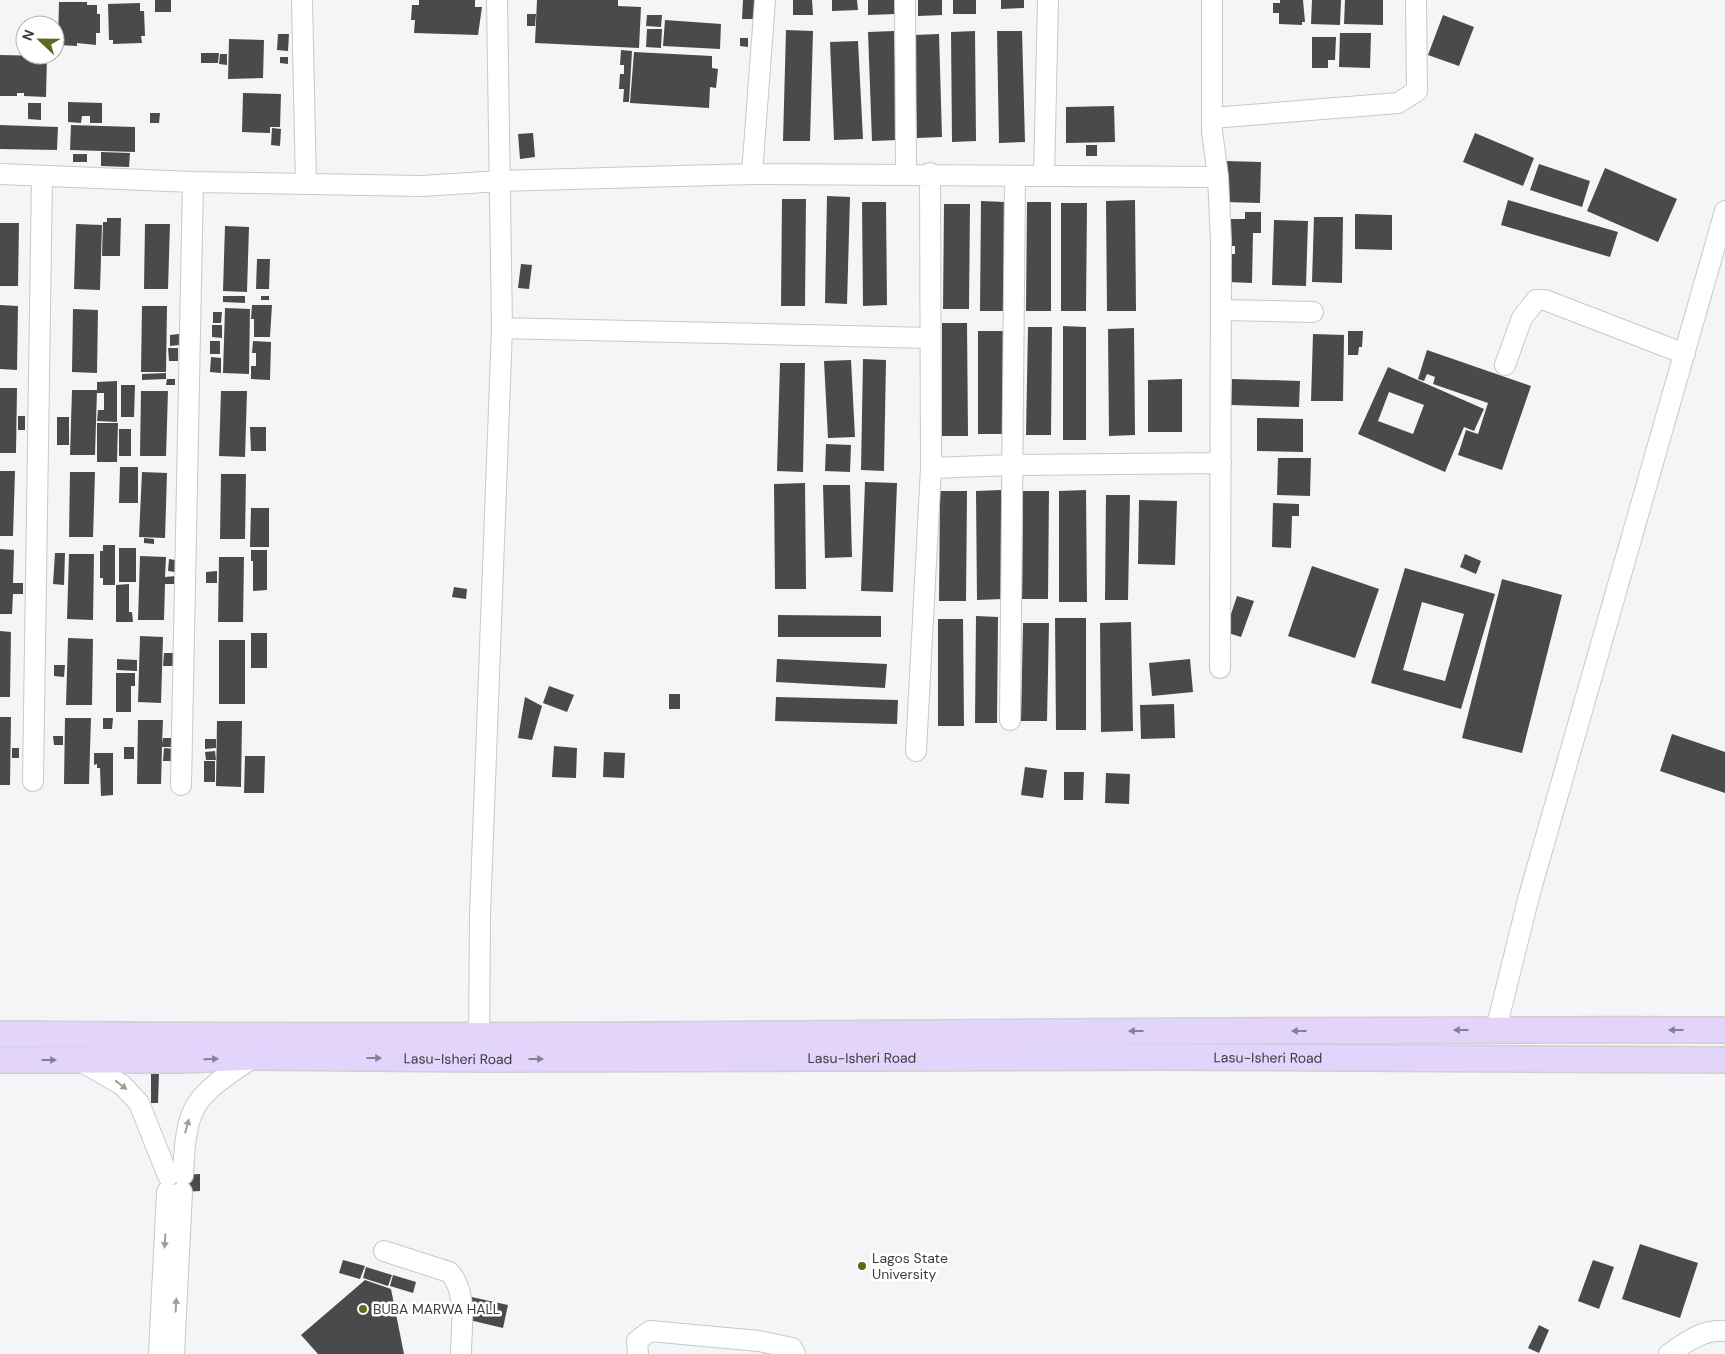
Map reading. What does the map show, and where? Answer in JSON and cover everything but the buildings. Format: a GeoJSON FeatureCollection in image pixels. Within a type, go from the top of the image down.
{"type":"FeatureCollection","features":[{"type":"Feature","properties":{"kind":"main road","name":"Lasu-Isheri Road"},"geometry":{"type":"LineString","coordinates":[[0,1060],[254,1057],[479,1047],[1496,1030],[1725,1030]]}},
{"type":"Feature","properties":{"kind":"main road","name":"Lasu-Isheri Road"},"geometry":{"type":"LineString","coordinates":[[0,1034],[479,1047],[1163,1057],[1725,1060]]}},
{"type":"Feature","properties":{"kind":"street"},"geometry":{"type":"LineString","coordinates":[[302,0],[306,184]]}},
{"type":"Feature","properties":{"kind":"street"},"geometry":{"type":"LineString","coordinates":[[479,1047],[485,756],[502,328],[497,0]]}},
{"type":"Feature","properties":{"kind":"street"},"geometry":{"type":"LineString","coordinates":[[752,174],[765,0]]}},
{"type":"Feature","properties":{"kind":"street"},"geometry":{"type":"LineString","coordinates":[[906,0],[906,173]]}},
{"type":"Feature","properties":{"kind":"street"},"geometry":{"type":"LineString","coordinates":[[1044,176],[1048,0]]}},
{"type":"Feature","properties":{"kind":"street"},"geometry":{"type":"LineString","coordinates":[[1212,0],[1212,118],[1218,177],[1221,310],[1220,668]]}},
{"type":"Feature","properties":{"kind":"street"},"geometry":{"type":"LineString","coordinates":[[1212,118],[1398,103],[1417,91],[1416,0]]}},
{"type":"Feature","properties":{"kind":"street"},"geometry":{"type":"LineString","coordinates":[[916,751],[931,468],[930,173]]}},
{"type":"Feature","properties":{"kind":"street"},"geometry":{"type":"LineString","coordinates":[[0,174],[193,182],[422,186],[500,181],[752,174],[930,173],[1015,176],[1218,177]]}},
{"type":"Feature","properties":{"kind":"street"},"geometry":{"type":"LineString","coordinates":[[33,781],[42,176]]}},
{"type":"Feature","properties":{"kind":"street"},"geometry":{"type":"LineString","coordinates":[[1010,720],[1015,176]]}},
{"type":"Feature","properties":{"kind":"street"},"geometry":{"type":"LineString","coordinates":[[181,785],[193,182]]}},
{"type":"Feature","properties":{"kind":"street"},"geometry":{"type":"LineString","coordinates":[[1496,1030],[1529,896],[1685,354],[1721,246],[1725,211]]}},
{"type":"Feature","properties":{"kind":"street"},"geometry":{"type":"LineString","coordinates":[[1505,365],[1522,318],[1536,300],[1546,300],[1685,354]]}},
{"type":"Feature","properties":{"kind":"street"},"geometry":{"type":"LineString","coordinates":[[1221,310],[1314,312]]}},
{"type":"Feature","properties":{"kind":"street"},"geometry":{"type":"LineString","coordinates":[[502,328],[930,338]]}},
{"type":"Feature","properties":{"kind":"street"},"geometry":{"type":"LineString","coordinates":[[931,468],[1012,464],[1221,463]]}},
{"type":"Feature","properties":{"kind":"street"},"geometry":{"type":"LineString","coordinates":[[159,1354],[175,1184],[184,1137],[192,1110],[211,1086],[254,1057]]}},
{"type":"Feature","properties":{"kind":"street"},"geometry":{"type":"LineString","coordinates":[[79,1060],[122,1085],[139,1102],[175,1184],[174,1354]]}},
{"type":"Feature","properties":{"kind":"street"},"geometry":{"type":"LineString","coordinates":[[384,1251],[449,1272],[457,1280],[461,1294],[460,1354]]}},
{"type":"Feature","properties":{"kind":"street"},"geometry":{"type":"LineString","coordinates":[[1668,1354],[1688,1340],[1712,1330],[1725,1332]]}},
{"type":"Feature","properties":{"kind":"street"},"geometry":{"type":"LineString","coordinates":[[638,1354],[637,1341],[650,1331],[760,1341],[792,1348],[794,1354]]}},
{"type":"Feature","properties":{"kind":"place","name":"Lagos State University"},"geometry":{"type":"Point","coordinates":[862,1266]}},
{"type":"Feature","properties":{"kind":"place","name":"BUBA MARWA HALL"},"geometry":{"type":"Point","coordinates":[363,1309]}}]}
